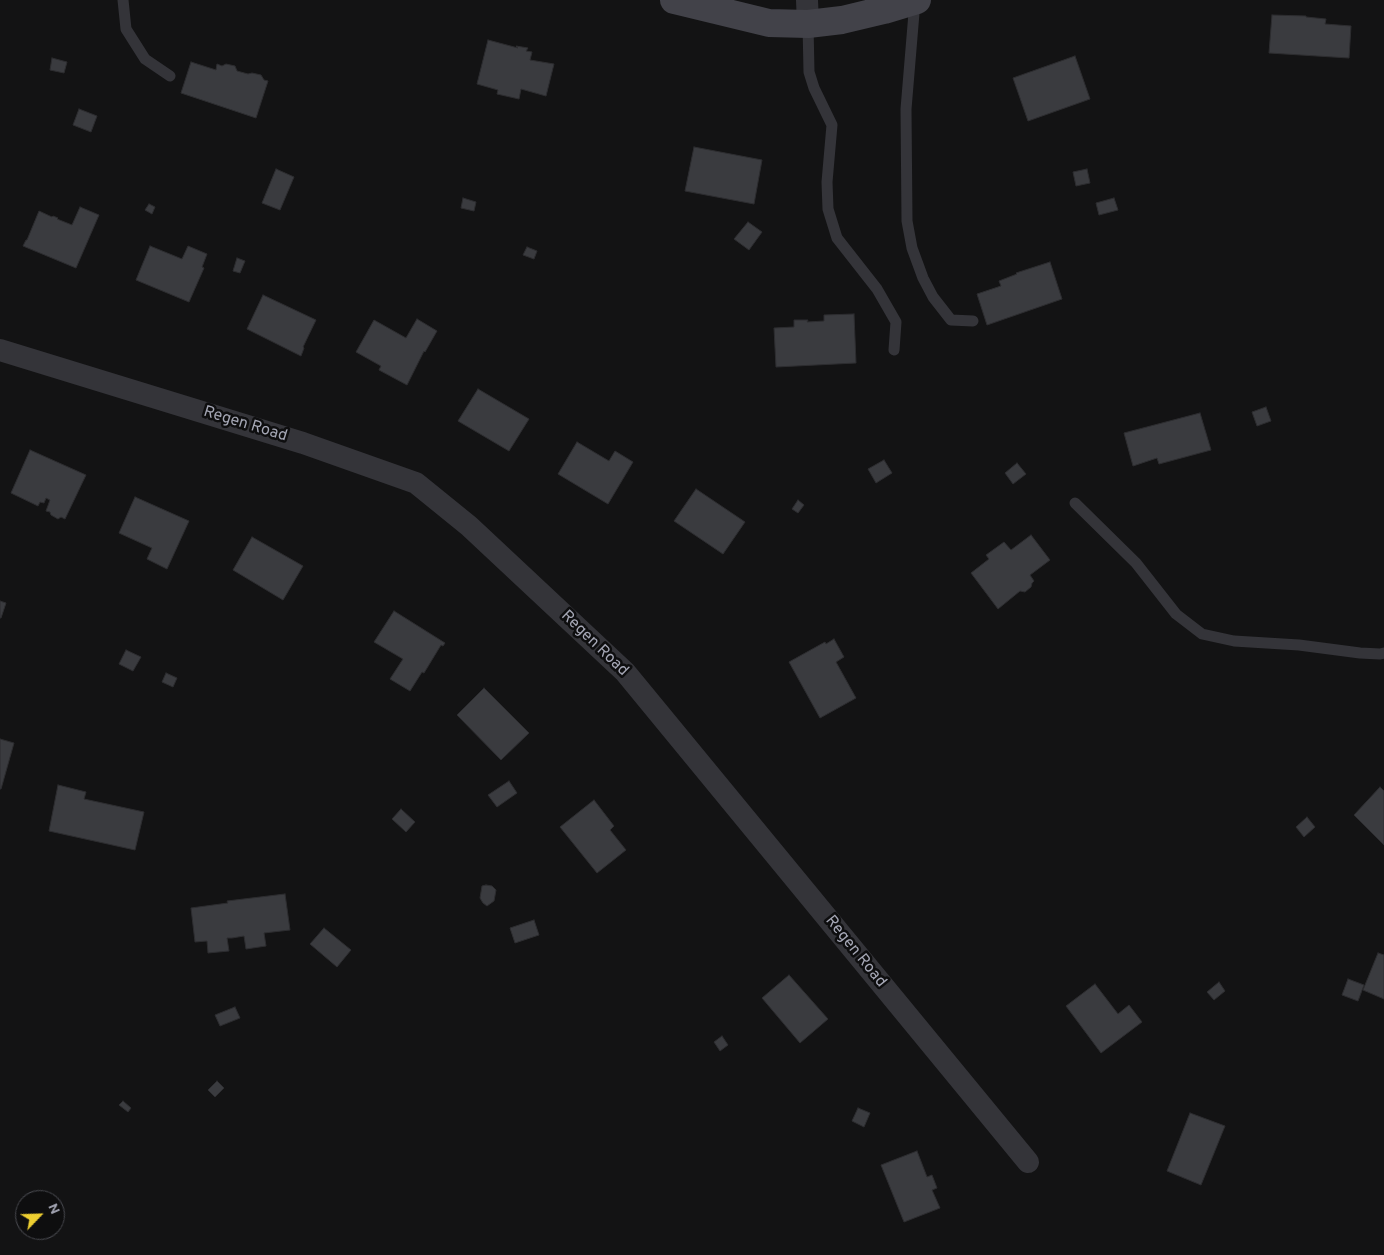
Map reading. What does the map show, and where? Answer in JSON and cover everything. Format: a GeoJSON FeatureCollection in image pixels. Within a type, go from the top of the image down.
{"type":"FeatureCollection","features":[{"type":"Feature","properties":{"kind":"main road"},"geometry":{"type":"LineString","coordinates":[[674,0],[769,23],[807,12],[842,20],[916,0]]}},
{"type":"Feature","properties":{"kind":"street","name":"Regen Road"},"geometry":{"type":"LineString","coordinates":[[0,350],[303,443],[416,483],[469,526],[624,672],[1028,1162]]}},
{"type":"Feature","properties":{"kind":"lane"},"geometry":{"type":"LineString","coordinates":[[123,0],[126,29],[145,59],[170,76]]}},
{"type":"Feature","properties":{"kind":"lane"},"geometry":{"type":"LineString","coordinates":[[916,0],[906,109],[907,221],[912,248],[923,278],[933,297],[951,320],[973,321]]}},
{"type":"Feature","properties":{"kind":"lane"},"geometry":{"type":"LineString","coordinates":[[807,12],[809,72],[814,88],[832,125],[827,182],[828,209],[837,238],[877,289],[896,322],[894,350]]}},
{"type":"Feature","properties":{"kind":"lane"},"geometry":{"type":"LineString","coordinates":[[1075,503],[1136,564],[1176,614],[1202,634],[1234,641],[1299,645],[1360,654],[1384,653]]}},
{"type":"Feature","properties":{"kind":"building"},"geometry":{"type":"Polygon","coordinates":[[[1272,15],[1306,16],[1326,19],[1325,24],[1351,26],[1349,58],[1269,53],[1272,15]]]}},
{"type":"Feature","properties":{"kind":"building"},"geometry":{"type":"Polygon","coordinates":[[[488,40],[518,48],[516,46],[528,48],[526,51],[532,52],[530,60],[554,64],[546,96],[521,89],[519,99],[497,94],[498,90],[477,84],[488,40]]]}},
{"type":"Feature","properties":{"kind":"building"},"geometry":{"type":"Polygon","coordinates":[[[1075,56],[1090,99],[1028,121],[1013,78],[1075,56]]]}},
{"type":"Feature","properties":{"kind":"building"},"geometry":{"type":"Polygon","coordinates":[[[52,58],[67,62],[64,73],[50,70],[52,58]]]}},
{"type":"Feature","properties":{"kind":"building"},"geometry":{"type":"Polygon","coordinates":[[[191,62],[216,70],[217,64],[235,66],[237,71],[261,75],[264,80],[268,81],[256,118],[181,93],[191,62]]]}},
{"type":"Feature","properties":{"kind":"building"},"geometry":{"type":"Polygon","coordinates":[[[79,109],[97,116],[91,132],[73,125],[79,109]]]}},
{"type":"Feature","properties":{"kind":"building"},"geometry":{"type":"Polygon","coordinates":[[[694,147],[762,160],[754,204],[685,191],[694,147]]]}},
{"type":"Feature","properties":{"kind":"building"},"geometry":{"type":"Polygon","coordinates":[[[276,169],[294,177],[280,210],[262,203],[276,169]]]}},
{"type":"Feature","properties":{"kind":"building"},"geometry":{"type":"Polygon","coordinates":[[[1087,169],[1090,183],[1076,186],[1073,172],[1087,169]]]}},
{"type":"Feature","properties":{"kind":"building"},"geometry":{"type":"Polygon","coordinates":[[[463,198],[476,202],[474,211],[461,208],[463,198]]]}},
{"type":"Feature","properties":{"kind":"building"},"geometry":{"type":"Polygon","coordinates":[[[1114,198],[1118,210],[1099,215],[1096,203],[1114,198]]]}},
{"type":"Feature","properties":{"kind":"building"},"geometry":{"type":"Polygon","coordinates":[[[149,204],[155,207],[152,214],[145,210],[149,204]]]}},
{"type":"Feature","properties":{"kind":"building"},"geometry":{"type":"Polygon","coordinates":[[[80,207],[99,215],[76,268],[23,246],[39,211],[72,225],[80,207]]]}},
{"type":"Feature","properties":{"kind":"building"},"geometry":{"type":"Polygon","coordinates":[[[748,222],[762,232],[749,250],[734,239],[748,222]]]}},
{"type":"Feature","properties":{"kind":"building"},"geometry":{"type":"Polygon","coordinates":[[[150,246],[182,259],[188,246],[207,254],[202,267],[204,268],[189,302],[136,280],[150,246]]]}},
{"type":"Feature","properties":{"kind":"building"},"geometry":{"type":"Polygon","coordinates":[[[527,247],[537,251],[534,259],[523,255],[527,247]]]}},
{"type":"Feature","properties":{"kind":"building"},"geometry":{"type":"Polygon","coordinates":[[[237,258],[245,261],[240,273],[233,271],[237,258]]]}},
{"type":"Feature","properties":{"kind":"building"},"geometry":{"type":"Polygon","coordinates":[[[1050,262],[1062,299],[987,325],[977,294],[1001,286],[999,281],[1016,273],[1050,262]]]}},
{"type":"Feature","properties":{"kind":"building"},"geometry":{"type":"Polygon","coordinates":[[[263,295],[316,320],[303,347],[301,356],[247,329],[263,295]]]}},
{"type":"Feature","properties":{"kind":"building"},"geometry":{"type":"Polygon","coordinates":[[[854,314],[856,363],[776,367],[774,328],[794,327],[794,320],[808,320],[807,322],[824,321],[824,315],[854,314]]]}},
{"type":"Feature","properties":{"kind":"building"},"geometry":{"type":"Polygon","coordinates":[[[417,319],[437,331],[424,351],[407,385],[379,370],[381,366],[356,352],[374,320],[406,338],[417,319]]]}},
{"type":"Feature","properties":{"kind":"building"},"geometry":{"type":"Polygon","coordinates":[[[478,389],[529,419],[509,451],[458,421],[478,389]]]}},
{"type":"Feature","properties":{"kind":"building"},"geometry":{"type":"Polygon","coordinates":[[[1266,407],[1271,421],[1257,426],[1252,412],[1266,407]]]}},
{"type":"Feature","properties":{"kind":"building"},"geometry":{"type":"Polygon","coordinates":[[[1200,413],[1211,450],[1159,464],[1157,458],[1133,466],[1124,433],[1200,413]]]}},
{"type":"Feature","properties":{"kind":"building"},"geometry":{"type":"Polygon","coordinates":[[[577,442],[609,461],[615,451],[633,462],[608,504],[558,474],[577,442]]]}},
{"type":"Feature","properties":{"kind":"building"},"geometry":{"type":"Polygon","coordinates":[[[30,450],[86,475],[65,519],[61,517],[58,519],[46,511],[50,500],[46,498],[44,503],[40,502],[38,506],[11,493],[30,450]]]}},
{"type":"Feature","properties":{"kind":"building"},"geometry":{"type":"Polygon","coordinates":[[[884,460],[892,473],[876,483],[868,469],[884,460]]]}},
{"type":"Feature","properties":{"kind":"building"},"geometry":{"type":"Polygon","coordinates":[[[1017,463],[1026,474],[1013,484],[1005,473],[1017,463]]]}},
{"type":"Feature","properties":{"kind":"building"},"geometry":{"type":"Polygon","coordinates":[[[696,489],[745,522],[723,554],[674,521],[696,489]]]}},
{"type":"Feature","properties":{"kind":"building"},"geometry":{"type":"Polygon","coordinates":[[[135,497],[189,521],[167,569],[147,559],[152,548],[119,533],[135,497]]]}},
{"type":"Feature","properties":{"kind":"building"},"geometry":{"type":"Polygon","coordinates":[[[798,500],[804,505],[798,513],[792,509],[798,500]]]}},
{"type":"Feature","properties":{"kind":"building"},"geometry":{"type":"Polygon","coordinates":[[[1031,535],[1050,560],[1030,575],[1034,581],[1031,587],[1025,592],[1020,591],[998,609],[971,573],[989,559],[986,555],[1004,542],[1011,550],[1031,535]]]}},
{"type":"Feature","properties":{"kind":"building"},"geometry":{"type":"Polygon","coordinates":[[[252,537],[303,566],[283,600],[233,570],[252,537]]]}},
{"type":"Feature","properties":{"kind":"building"},"geometry":{"type":"Polygon","coordinates":[[[0,601],[6,603],[1,618],[0,618],[0,601]]]}},
{"type":"Feature","properties":{"kind":"building"},"geometry":{"type":"Polygon","coordinates":[[[394,611],[445,643],[443,646],[441,645],[424,673],[422,672],[410,691],[390,679],[403,659],[374,642],[394,611]]]}},
{"type":"Feature","properties":{"kind":"building"},"geometry":{"type":"Polygon","coordinates":[[[834,639],[844,657],[836,662],[856,698],[820,718],[789,662],[834,639]]]}},
{"type":"Feature","properties":{"kind":"building"},"geometry":{"type":"Polygon","coordinates":[[[126,650],[141,657],[133,671],[119,664],[126,650]]]}},
{"type":"Feature","properties":{"kind":"building"},"geometry":{"type":"Polygon","coordinates":[[[166,673],[177,678],[173,687],[162,682],[166,673]]]}},
{"type":"Feature","properties":{"kind":"building"},"geometry":{"type":"Polygon","coordinates":[[[484,688],[529,733],[501,760],[457,715],[484,688]]]}},
{"type":"Feature","properties":{"kind":"building"},"geometry":{"type":"Polygon","coordinates":[[[0,739],[14,743],[1,789],[0,789],[0,739]]]}},
{"type":"Feature","properties":{"kind":"building"},"geometry":{"type":"Polygon","coordinates":[[[509,781],[517,793],[497,807],[488,795],[509,781]]]}},
{"type":"Feature","properties":{"kind":"building"},"geometry":{"type":"Polygon","coordinates":[[[58,785],[86,792],[84,799],[144,812],[135,850],[49,831],[58,785]]]}},
{"type":"Feature","properties":{"kind":"building"},"geometry":{"type":"Polygon","coordinates":[[[1380,787],[1384,791],[1384,845],[1354,815],[1380,787]]]}},
{"type":"Feature","properties":{"kind":"building"},"geometry":{"type":"Polygon","coordinates":[[[594,800],[614,826],[610,830],[626,850],[597,873],[560,827],[594,800]]]}},
{"type":"Feature","properties":{"kind":"building"},"geometry":{"type":"Polygon","coordinates":[[[401,809],[415,822],[406,832],[392,819],[401,809]]]}},
{"type":"Feature","properties":{"kind":"building"},"geometry":{"type":"Polygon","coordinates":[[[1307,817],[1315,827],[1304,837],[1296,827],[1307,817]]]}},
{"type":"Feature","properties":{"kind":"building"},"geometry":{"type":"Polygon","coordinates":[[[482,886],[492,886],[496,890],[494,901],[487,906],[480,898],[482,886]]]}},
{"type":"Feature","properties":{"kind":"building"},"geometry":{"type":"Polygon","coordinates":[[[285,894],[290,930],[264,933],[266,946],[246,949],[244,936],[227,938],[229,951],[208,953],[207,941],[195,942],[191,908],[228,903],[227,901],[285,894]]]}},
{"type":"Feature","properties":{"kind":"building"},"geometry":{"type":"Polygon","coordinates":[[[534,920],[539,935],[515,943],[510,928],[534,920]]]}},
{"type":"Feature","properties":{"kind":"building"},"geometry":{"type":"Polygon","coordinates":[[[324,928],[351,950],[337,967],[310,944],[324,928]]]}},
{"type":"Feature","properties":{"kind":"building"},"geometry":{"type":"Polygon","coordinates":[[[1378,953],[1384,955],[1384,999],[1363,990],[1378,953]]]}},
{"type":"Feature","properties":{"kind":"building"},"geometry":{"type":"Polygon","coordinates":[[[789,975],[828,1019],[800,1043],[762,998],[789,975]]]}},
{"type":"Feature","properties":{"kind":"building"},"geometry":{"type":"Polygon","coordinates":[[[1348,979],[1364,985],[1358,1001],[1342,995],[1348,979]]]}},
{"type":"Feature","properties":{"kind":"building"},"geometry":{"type":"Polygon","coordinates":[[[1219,982],[1225,991],[1214,1000],[1207,992],[1219,982]]]}},
{"type":"Feature","properties":{"kind":"building"},"geometry":{"type":"Polygon","coordinates":[[[1095,984],[1118,1014],[1129,1005],[1142,1022],[1101,1053],[1066,1006],[1095,984]]]}},
{"type":"Feature","properties":{"kind":"building"},"geometry":{"type":"Polygon","coordinates":[[[235,1007],[240,1018],[220,1026],[215,1015],[235,1007]]]}},
{"type":"Feature","properties":{"kind":"building"},"geometry":{"type":"Polygon","coordinates":[[[722,1036],[728,1045],[720,1051],[714,1042],[722,1036]]]}},
{"type":"Feature","properties":{"kind":"building"},"geometry":{"type":"Polygon","coordinates":[[[217,1081],[224,1088],[215,1097],[208,1090],[217,1081]]]}},
{"type":"Feature","properties":{"kind":"building"},"geometry":{"type":"Polygon","coordinates":[[[123,1101],[131,1108],[128,1112],[119,1105],[123,1101]]]}},
{"type":"Feature","properties":{"kind":"building"},"geometry":{"type":"Polygon","coordinates":[[[858,1108],[870,1113],[864,1127],[852,1121],[858,1108]]]}},
{"type":"Feature","properties":{"kind":"building"},"geometry":{"type":"Polygon","coordinates":[[[1190,1113],[1225,1126],[1201,1185],[1167,1171],[1190,1113]]]}},
{"type":"Feature","properties":{"kind":"building"},"geometry":{"type":"Polygon","coordinates":[[[917,1151],[927,1177],[932,1175],[937,1188],[932,1190],[940,1208],[904,1222],[881,1165],[917,1151]]]}}]}
